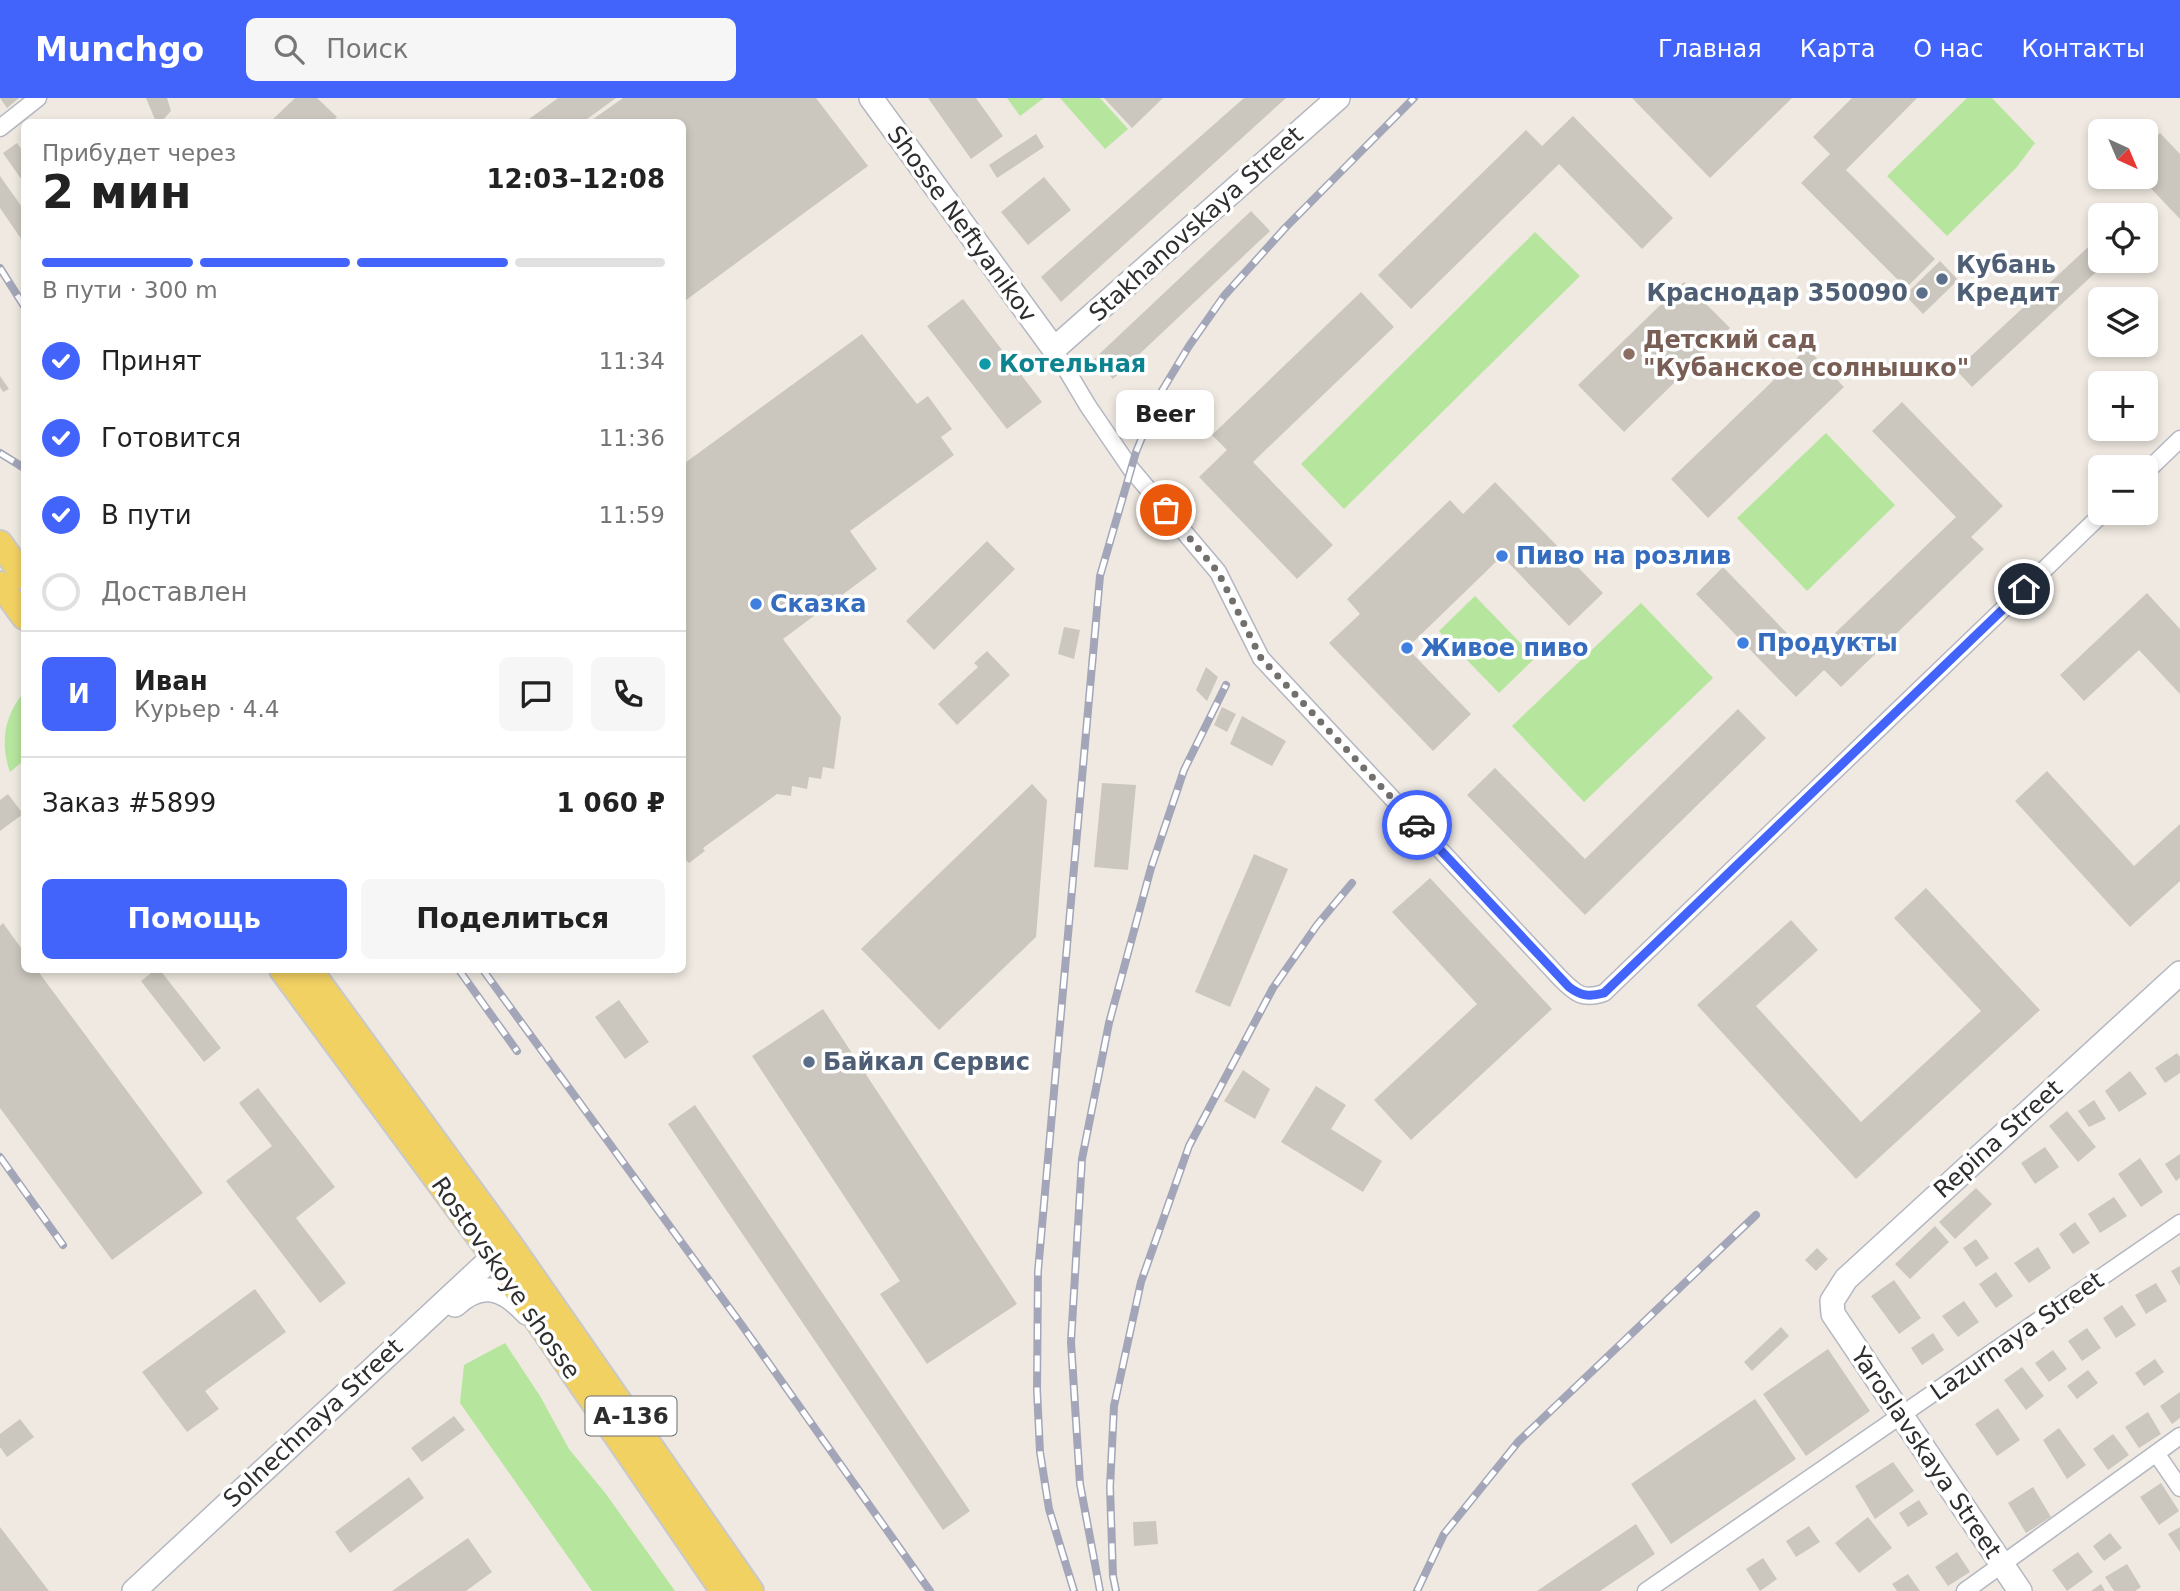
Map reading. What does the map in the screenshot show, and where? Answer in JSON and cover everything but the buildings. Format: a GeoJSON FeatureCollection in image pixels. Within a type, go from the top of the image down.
{"type":"FeatureCollection","features":[{"type":"Feature","properties":{"kind":"main road"},"geometry":{"type":"LineString","coordinates":[[0,543],[21,573]]}},
{"type":"Feature","properties":{"kind":"main road"},"geometry":{"type":"LineString","coordinates":[[0,584],[21,613]]}},
{"type":"Feature","properties":{"kind":"main road","name":"Rostovskoye shosse"},"geometry":{"type":"LineString","coordinates":[[284,973],[501,1249],[548,1336],[723,1591]]}},
{"type":"Feature","properties":{"kind":"main road","name":"Rostovskoye shosse"},"geometry":{"type":"LineString","coordinates":[[312,973],[501,1249],[751,1591]]}},
{"type":"Feature","properties":{"kind":"street"},"geometry":{"type":"LineString","coordinates":[[0,128],[38,98]]}},
{"type":"Feature","properties":{"kind":"street","name":"Shosse Neftyanikov"},"geometry":{"type":"LineString","coordinates":[[871,98],[1054,349]]}},
{"type":"Feature","properties":{"kind":"street","name":"Stakhanovskaya Street"},"geometry":{"type":"LineString","coordinates":[[1054,349],[1338,98]]}},
{"type":"Feature","properties":{"kind":"street"},"geometry":{"type":"LineString","coordinates":[[1054,349],[1088,406],[1131,469],[1218,572],[1261,658],[1561,979],[1578,994],[1591,997],[1604,993],[2091,525]]}},
{"type":"Feature","properties":{"kind":"street"},"geometry":{"type":"LineString","coordinates":[[2158,460],[2180,439]]}},
{"type":"Feature","properties":{"kind":"street","name":"Repina Street"},"geometry":{"type":"LineString","coordinates":[[1833,1314],[1832,1301],[1846,1279],[2180,974]]}},
{"type":"Feature","properties":{"kind":"street","name":"Lazurnaya Street"},"geometry":{"type":"LineString","coordinates":[[1646,1591],[2180,1223]]}},
{"type":"Feature","properties":{"kind":"street","name":"Solnechnaya Street"},"geometry":{"type":"LineString","coordinates":[[134,1591],[501,1249]]}},
{"type":"Feature","properties":{"kind":"street"},"geometry":{"type":"LineString","coordinates":[[356,1383],[364,1384],[466,1295],[475,1291],[490,1289],[506,1293],[548,1336]]}},
{"type":"Feature","properties":{"kind":"street","name":"Yaroslavskaya Street"},"geometry":{"type":"LineString","coordinates":[[1833,1314],[2020,1591]]}},
{"type":"Feature","properties":{"kind":"street"},"geometry":{"type":"LineString","coordinates":[[1965,1591],[2180,1436]]}},
{"type":"Feature","properties":{"kind":"street"},"geometry":{"type":"LineString","coordinates":[[2156,1452],[2180,1488]]}},
{"type":"Feature","properties":{"kind":"green space"},"geometry":{"type":"Polygon","coordinates":[[[1007,98],[1044,98],[1020,116],[1007,98]]]}},
{"type":"Feature","properties":{"kind":"green space"},"geometry":{"type":"Polygon","coordinates":[[[1060,98],[1100,98],[1128,129],[1105,149],[1060,98]]]}},
{"type":"Feature","properties":{"kind":"green space"},"geometry":{"type":"Polygon","coordinates":[[[1967,98],[1992,98],[2035,143],[2016,168],[1947,236],[1887,176],[1967,98]]]}},
{"type":"Feature","properties":{"kind":"green space"},"geometry":{"type":"Polygon","coordinates":[[[1535,232],[1580,276],[1344,509],[1301,464],[1535,232]]]}},
{"type":"Feature","properties":{"kind":"green space"},"geometry":{"type":"Polygon","coordinates":[[[1826,433],[1895,505],[1807,591],[1737,518],[1826,433]]]}},
{"type":"Feature","properties":{"kind":"green space"},"geometry":{"type":"Polygon","coordinates":[[[1475,596],[1535,658],[1499,693],[1439,631],[1475,596]]]}},
{"type":"Feature","properties":{"kind":"green space"},"geometry":{"type":"Polygon","coordinates":[[[1641,603],[1713,678],[1584,802],[1512,726],[1641,603]]]}},
{"type":"Feature","properties":{"kind":"green space"},"geometry":{"type":"Polygon","coordinates":[[[21,696],[21,763],[10,772],[5,740],[8,720],[21,696]]]}},
{"type":"Feature","properties":{"kind":"green space"},"geometry":{"type":"Polygon","coordinates":[[[505,1343],[540,1396],[569,1449],[606,1494],[675,1591],[592,1591],[460,1403],[464,1365],[505,1343]]]}},
{"type":"Feature","properties":{"kind":"railway"},"geometry":{"type":"LineString","coordinates":[[1074,1591],[1049,1509],[1040,1452],[1037,1390],[1038,1271],[1100,576],[1136,452],[1160,394],[1189,346],[1224,296],[1286,227],[1414,98]]}},
{"type":"Feature","properties":{"kind":"railway"},"geometry":{"type":"LineString","coordinates":[[0,268],[21,301]]}},
{"type":"Feature","properties":{"kind":"railway"},"geometry":{"type":"LineString","coordinates":[[0,453],[21,466]]}},
{"type":"Feature","properties":{"kind":"railway"},"geometry":{"type":"LineString","coordinates":[[1100,1591],[1080,1484],[1071,1342],[1082,1159],[1109,1023],[1151,868],[1184,770],[1226,685]]}},
{"type":"Feature","properties":{"kind":"railway"},"geometry":{"type":"LineString","coordinates":[[1116,1591],[1113,1576],[1110,1487],[1114,1406],[1141,1282],[1189,1146],[1273,988],[1317,925],[1352,883]]}},
{"type":"Feature","properties":{"kind":"railway"},"geometry":{"type":"LineString","coordinates":[[461,973],[517,1051]]}},
{"type":"Feature","properties":{"kind":"railway"},"geometry":{"type":"LineString","coordinates":[[485,973],[741,1324],[930,1591]]}},
{"type":"Feature","properties":{"kind":"railway"},"geometry":{"type":"LineString","coordinates":[[0,1157],[63,1245]]}},
{"type":"Feature","properties":{"kind":"railway"},"geometry":{"type":"LineString","coordinates":[[1417,1591],[1444,1534],[1518,1442],[1756,1215]]}},
{"type":"Feature","properties":{"kind":"way so far"},"geometry":{"type":"LineString","coordinates":[[1166,510],[1218,572],[1261,658],[1417,825]]}},
{"type":"Feature","properties":{"kind":"place","name":"Кубань Кредит"},"geometry":{"type":"Point","coordinates":[1942,279]}},
{"type":"Feature","properties":{"kind":"place","name":"Краснодар 350090"},"geometry":{"type":"Point","coordinates":[1922,293]}},
{"type":"Feature","properties":{"kind":"place","name":"Детский сад \"Кубанское солнышко\""},"geometry":{"type":"Point","coordinates":[1629,354]}},
{"type":"Feature","properties":{"kind":"place","name":"Котельная"},"geometry":{"type":"Point","coordinates":[985,364]}},
{"type":"Feature","properties":{"kind":"place","name":"Beer"},"geometry":{"type":"Point","coordinates":[1166,510]}},
{"type":"Feature","properties":{"kind":"place","name":"Пиво на розлив"},"geometry":{"type":"Point","coordinates":[1502,556]}},
{"type":"Feature","properties":{"kind":"place","name":"Сказка"},"geometry":{"type":"Point","coordinates":[756,604]}},
{"type":"Feature","properties":{"kind":"place","name":"Продукты"},"geometry":{"type":"Point","coordinates":[1743,643]}},
{"type":"Feature","properties":{"kind":"place","name":"Живое пиво"},"geometry":{"type":"Point","coordinates":[1407,648]}},
{"type":"Feature","properties":{"kind":"place","name":"Байкал Сервис"},"geometry":{"type":"Point","coordinates":[809,1062]}},
{"type":"Feature","properties":{"kind":"route"},"geometry":{"type":"LineString","coordinates":[[1417,825],[1569,987],[1578,994],[1591,997],[1604,993],[2024,589]]}}]}
